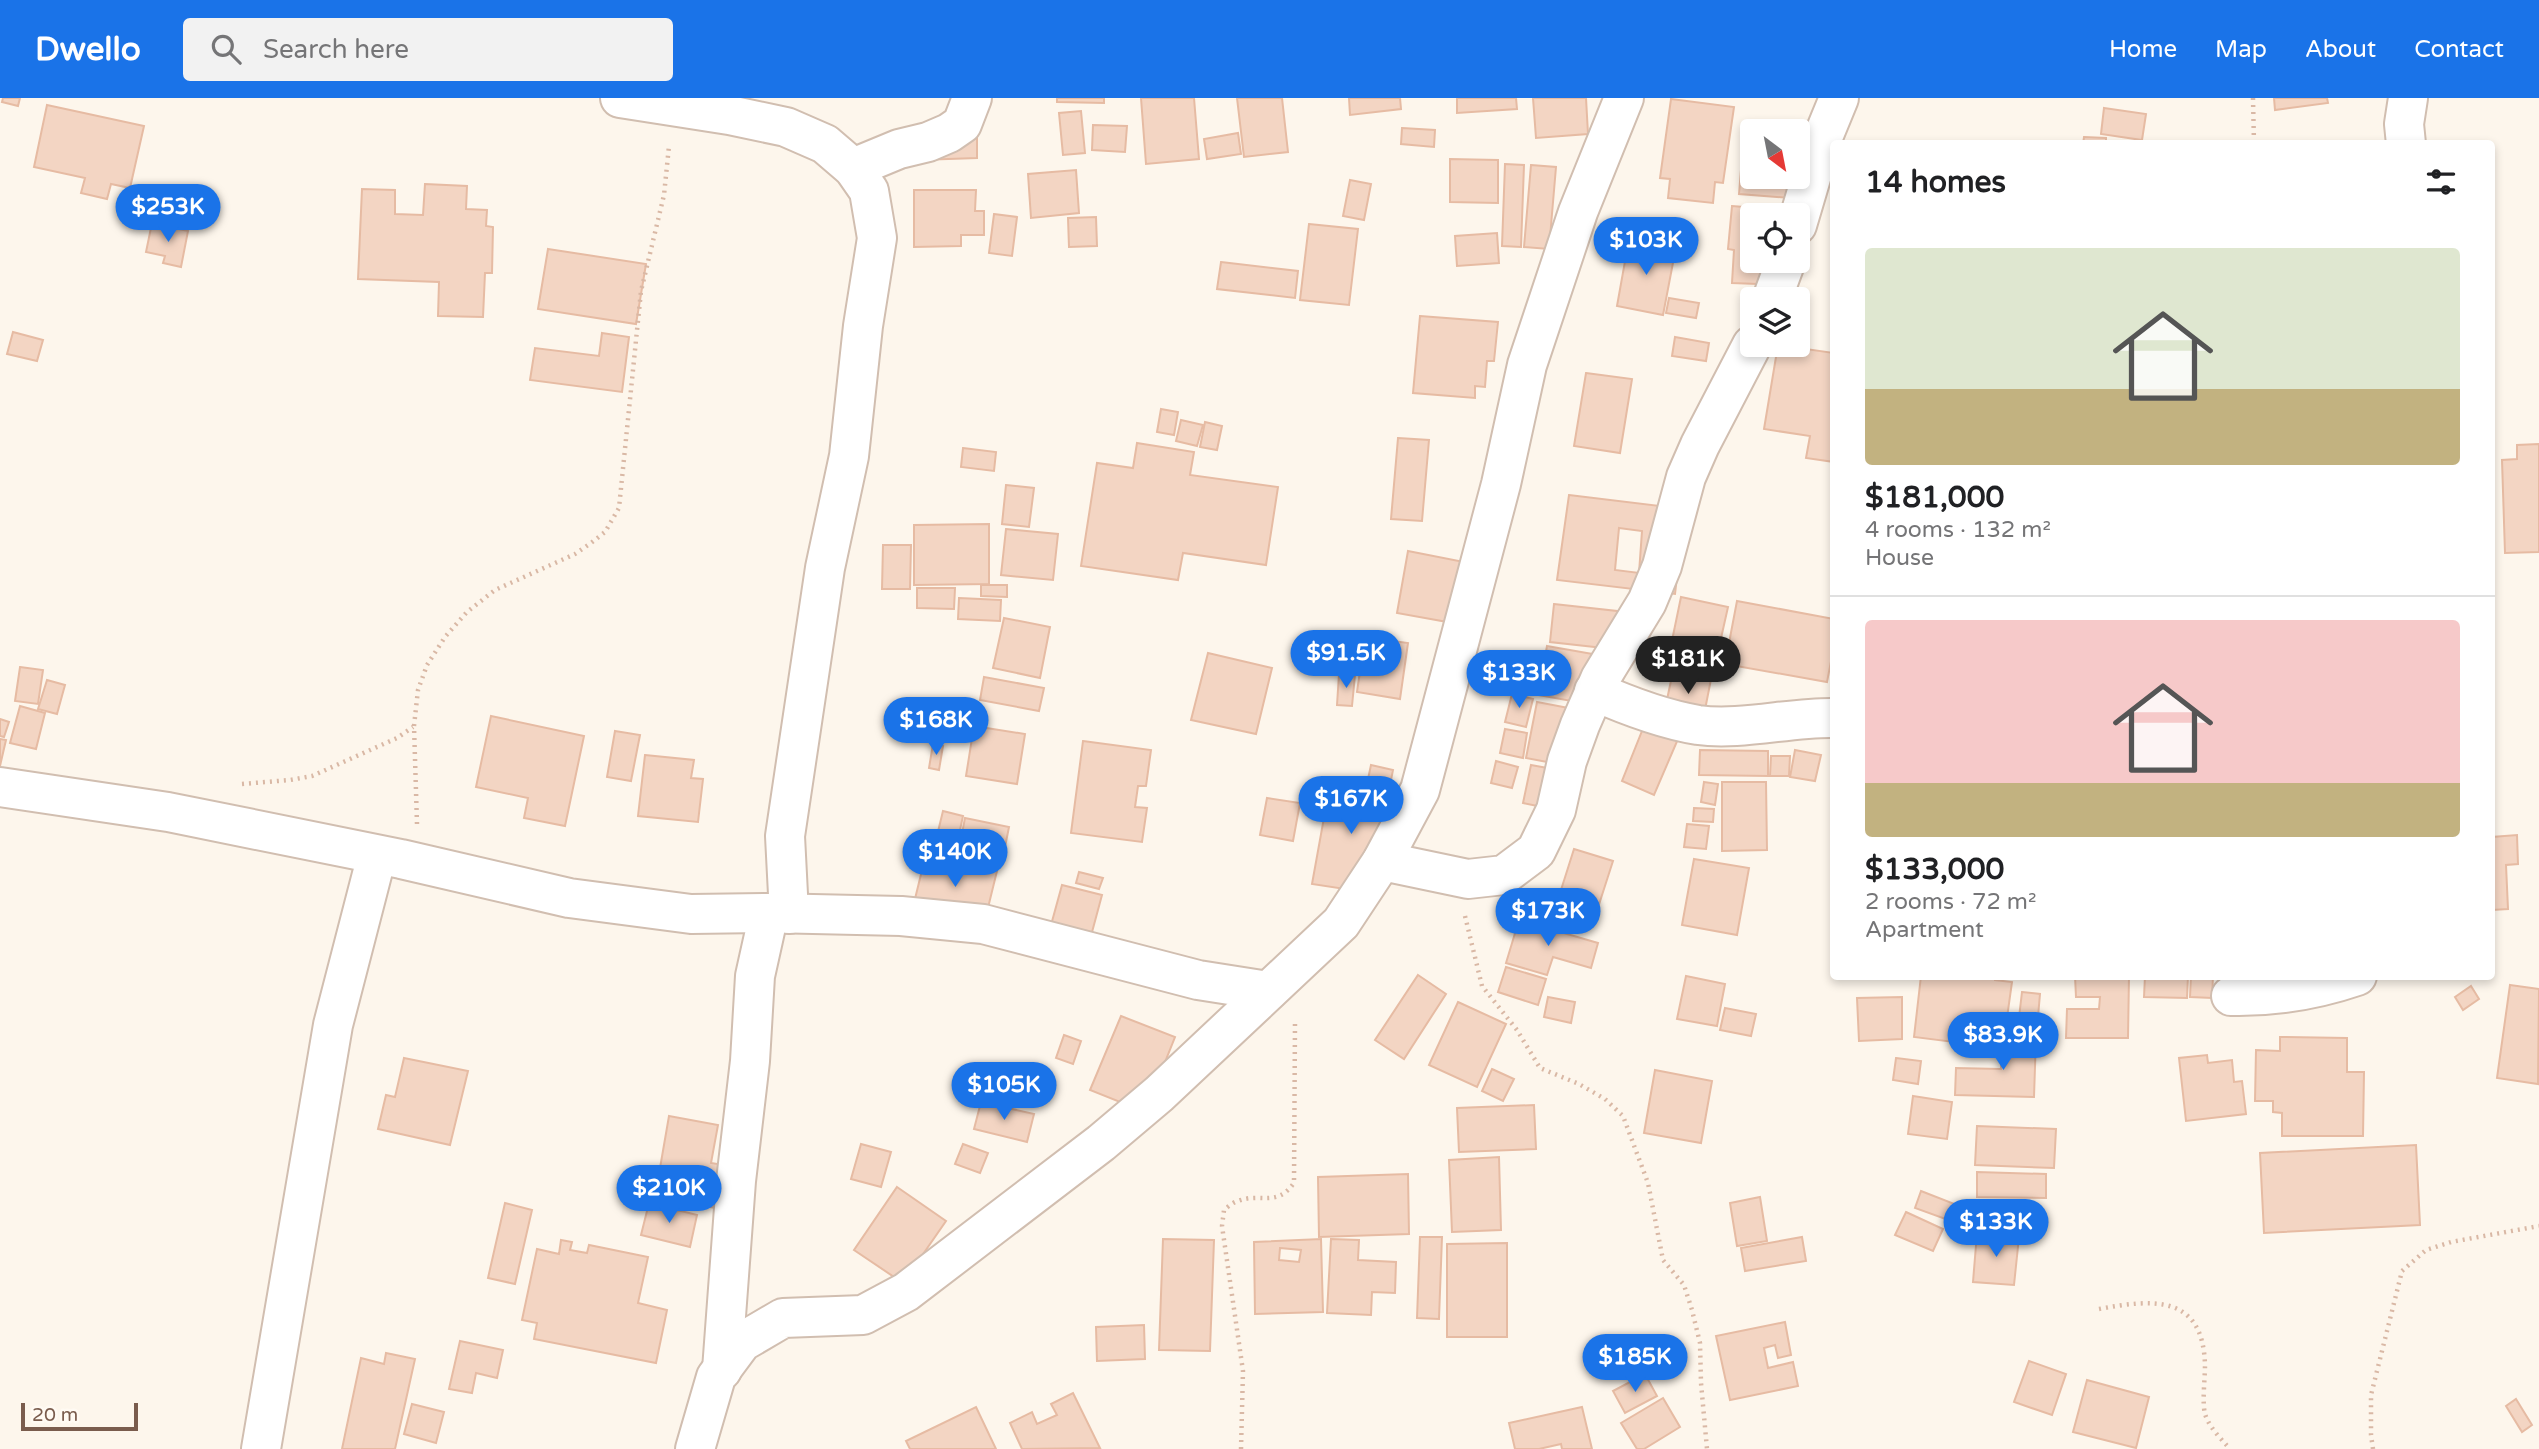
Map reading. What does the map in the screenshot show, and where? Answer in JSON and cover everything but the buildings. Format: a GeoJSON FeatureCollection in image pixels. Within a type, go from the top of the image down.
{"type":"FeatureCollection","features":[{"type":"Feature","properties":{"kind":"street"},"geometry":{"type":"LineString","coordinates":[[853,168],[949,133],[962,124],[972,98]]}},
{"type":"Feature","properties":{"kind":"street"},"geometry":{"type":"LineString","coordinates":[[695,1449],[716,1377],[742,1342],[783,1318],[863,1315],[906,1292],[1101,1143],[1159,1094],[1341,923],[1382,861],[1420,790],[1501,484],[1527,365],[1578,212],[1624,98]]}},
{"type":"Feature","properties":{"kind":"street"},"geometry":{"type":"LineString","coordinates":[[1804,203],[1823,137],[1839,98]]}},
{"type":"Feature","properties":{"kind":"street"},"geometry":{"type":"LineString","coordinates":[[2406,140],[2404,124],[2408,98]]}},
{"type":"Feature","properties":{"kind":"street"},"geometry":{"type":"LineString","coordinates":[[648,102],[786,127],[825,144],[853,168],[869,191],[877,239],[863,326],[849,456],[824,568],[785,836],[779,913],[755,976],[750,1061],[735,1194],[722,1370]]}},
{"type":"Feature","properties":{"kind":"street"},"geometry":{"type":"LineString","coordinates":[[1382,861],[1468,879],[1504,875],[1536,851],[1556,810],[1567,761],[1594,691],[1647,602],[1662,566],[1686,477],[1747,357]]}},
{"type":"Feature","properties":{"kind":"street"},"geometry":{"type":"LineString","coordinates":[[1594,691],[1638,710],[1700,725],[1830,718]]}},
{"type":"Feature","properties":{"kind":"street"},"geometry":{"type":"LineString","coordinates":[[0,787],[167,812],[418,863],[582,900],[691,914],[901,916],[983,924],[1199,980],[1268,992]]}},
{"type":"Feature","properties":{"kind":"street"},"geometry":{"type":"LineString","coordinates":[[261,1449],[333,1025],[377,855]]}},
{"type":"Feature","properties":{"kind":"street"},"geometry":{"type":"LineString","coordinates":[[2231,996],[2276,995],[2343,980]]}},
{"type":"Feature","properties":{"kind":"path"},"geometry":{"type":"LineString","coordinates":[[2253,98],[2254,140]]}},
{"type":"Feature","properties":{"kind":"path"},"geometry":{"type":"LineString","coordinates":[[418,863],[414,726],[418,690],[427,665],[445,637],[467,612],[495,590],[575,554],[605,533],[619,508],[641,291],[664,195],[648,102]]}},
{"type":"Feature","properties":{"kind":"path"},"geometry":{"type":"LineString","coordinates":[[232,785],[279,782],[312,776],[397,738],[414,726]]}},
{"type":"Feature","properties":{"kind":"path"},"geometry":{"type":"LineString","coordinates":[[1458,877],[1482,986],[1517,1030],[1541,1068],[1579,1084],[1623,1116],[1648,1183],[1663,1260],[1684,1285],[1692,1310],[1700,1343],[1707,1449]]}},
{"type":"Feature","properties":{"kind":"path"},"geometry":{"type":"LineString","coordinates":[[1241,1449],[1243,1371],[1222,1226],[1224,1210],[1237,1201],[1273,1199],[1287,1193],[1294,1183],[1293,1070],[1297,964]]}},
{"type":"Feature","properties":{"kind":"path"},"geometry":{"type":"LineString","coordinates":[[2373,1449],[2371,1395],[2402,1271],[2426,1250],[2438,1246],[2539,1226]]}},
{"type":"Feature","properties":{"kind":"path"},"geometry":{"type":"LineString","coordinates":[[2099,1309],[2137,1302],[2171,1305],[2191,1318],[2200,1334],[2205,1352],[2204,1413],[2230,1449]]}}]}
